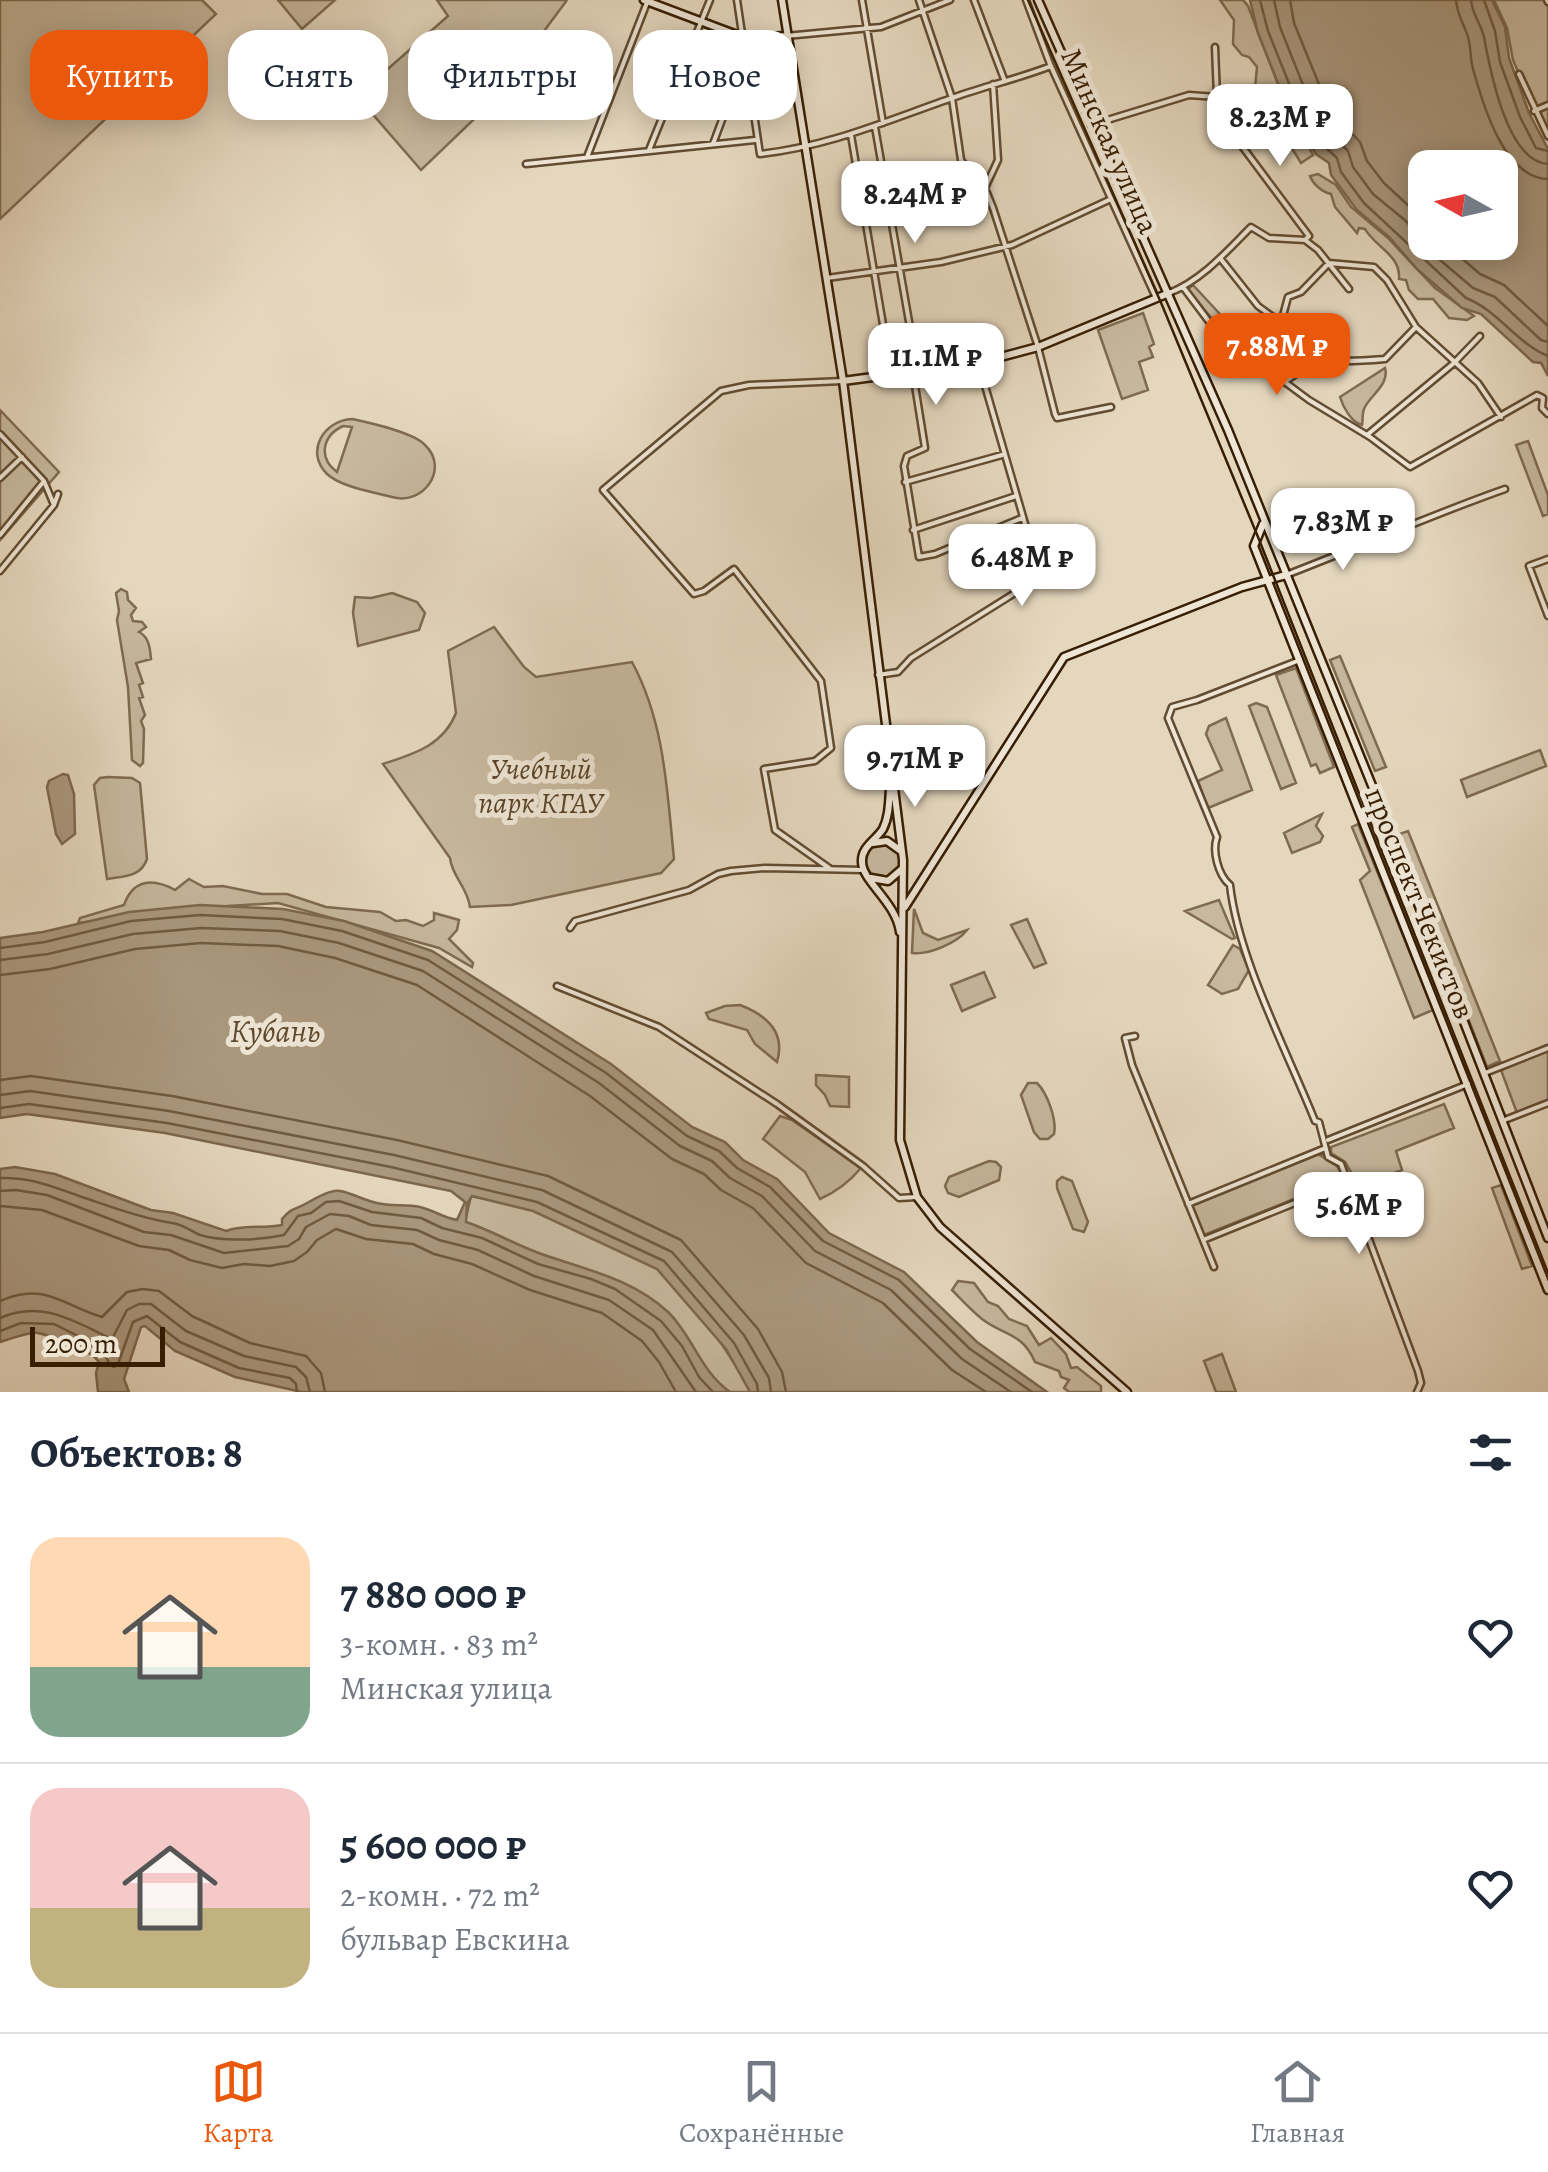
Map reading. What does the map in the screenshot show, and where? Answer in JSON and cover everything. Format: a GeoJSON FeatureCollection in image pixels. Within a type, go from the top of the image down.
{"type":"FeatureCollection","features":[{"type":"Feature","properties":{"kind":"main road"},"geometry":{"type":"LineString","coordinates":[[647,0],[722,30]]}},
{"type":"Feature","properties":{"kind":"main road"},"geometry":{"type":"LineString","coordinates":[[782,0],[785,30]]}},
{"type":"Feature","properties":{"kind":"main road","name":"Минская улица"},"geometry":{"type":"LineString","coordinates":[[1038,0],[1262,513]]}},
{"type":"Feature","properties":{"kind":"main road"},"geometry":{"type":"LineString","coordinates":[[797,98],[843,381],[902,854],[900,1140],[917,1197],[940,1227],[1128,1392]]}},
{"type":"Feature","properties":{"kind":"main road"},"geometry":{"type":"LineString","coordinates":[[843,381],[978,363],[1038,347],[1169,293]]}},
{"type":"Feature","properties":{"kind":"main road","name":"проспект Чекистов"},"geometry":{"type":"LineString","coordinates":[[1262,513],[1263,529],[1254,546],[1548,1290]]}},
{"type":"Feature","properties":{"kind":"main road","name":"проспект Чекистов"},"geometry":{"type":"LineString","coordinates":[[1262,513],[1548,1238]]}},
{"type":"Feature","properties":{"kind":"main road","name":"проспект Чекистов"},"geometry":{"type":"LineString","coordinates":[[1260,535],[1275,548]]}},
{"type":"Feature","properties":{"kind":"main road"},"geometry":{"type":"LineString","coordinates":[[901,912],[1064,656],[1286,575]]}},
{"type":"Feature","properties":{"kind":"main road"},"geometry":{"type":"LineString","coordinates":[[891,771],[887,819],[862,856],[866,873],[901,912]]}},
{"type":"Feature","properties":{"kind":"main road"},"geometry":{"type":"LineString","coordinates":[[868,846],[885,840],[896,845],[902,854]]}},
{"type":"Feature","properties":{"kind":"main road"},"geometry":{"type":"LineString","coordinates":[[903,872],[908,884],[920,882]]}},
{"type":"Feature","properties":{"kind":"main road"},"geometry":{"type":"LineString","coordinates":[[866,873],[888,881],[903,872]]}},
{"type":"Feature","properties":{"kind":"main road"},"geometry":{"type":"LineString","coordinates":[[1485,1128],[1502,1121]]}},
{"type":"Feature","properties":{"kind":"main road"},"geometry":{"type":"LineString","coordinates":[[1516,1207],[1533,1201]]}},
{"type":"Feature","properties":{"kind":"street"},"geometry":{"type":"LineString","coordinates":[[587,157],[647,0]]}},
{"type":"Feature","properties":{"kind":"street"},"geometry":{"type":"LineString","coordinates":[[649,150],[710,0]]}},
{"type":"Feature","properties":{"kind":"street"},"geometry":{"type":"LineString","coordinates":[[737,0],[743,30]]}},
{"type":"Feature","properties":{"kind":"street"},"geometry":{"type":"LineString","coordinates":[[862,0],[883,124]]}},
{"type":"Feature","properties":{"kind":"street"},"geometry":{"type":"LineString","coordinates":[[919,0],[952,98],[961,160],[993,208],[1058,418],[1111,407]]}},
{"type":"Feature","properties":{"kind":"street"},"geometry":{"type":"LineString","coordinates":[[797,35],[869,29],[950,0]]}},
{"type":"Feature","properties":{"kind":"street"},"geometry":{"type":"LineString","coordinates":[[974,0],[1004,79]]}},
{"type":"Feature","properties":{"kind":"street","name":"Минская улица"},"geometry":{"type":"LineString","coordinates":[[1026,0],[1051,66],[1156,298]]}},
{"type":"Feature","properties":{"kind":"street"},"geometry":{"type":"LineString","coordinates":[[1215,47],[1217,98],[1224,122],[1309,236],[1305,240]]}},
{"type":"Feature","properties":{"kind":"street"},"geometry":{"type":"LineString","coordinates":[[755,120],[760,154],[806,148],[1051,66]]}},
{"type":"Feature","properties":{"kind":"street"},"geometry":{"type":"LineString","coordinates":[[1519,74],[1548,136]]}},
{"type":"Feature","properties":{"kind":"street"},"geometry":{"type":"LineString","coordinates":[[984,190],[998,160],[993,84]]}},
{"type":"Feature","properties":{"kind":"street","name":"Минская улица"},"geometry":{"type":"LineString","coordinates":[[1092,124],[1189,95],[1217,98]]}},
{"type":"Feature","properties":{"kind":"street"},"geometry":{"type":"LineString","coordinates":[[1534,111],[1548,105]]}},
{"type":"Feature","properties":{"kind":"street"},"geometry":{"type":"LineString","coordinates":[[713,144],[722,120]]}},
{"type":"Feature","properties":{"kind":"street"},"geometry":{"type":"LineString","coordinates":[[875,127],[902,267],[925,448],[907,456],[904,466],[920,558],[1022,518]]}},
{"type":"Feature","properties":{"kind":"street"},"geometry":{"type":"LineString","coordinates":[[851,135],[892,376]]}},
{"type":"Feature","properties":{"kind":"street"},"geometry":{"type":"LineString","coordinates":[[526,164],[758,140]]}},
{"type":"Feature","properties":{"kind":"street"},"geometry":{"type":"LineString","coordinates":[[827,278],[942,262],[1012,245],[1111,199]]}},
{"type":"Feature","properties":{"kind":"street"},"geometry":{"type":"LineString","coordinates":[[1169,293],[1183,288],[1251,227],[1269,238],[1305,240],[1348,289]]}},
{"type":"Feature","properties":{"kind":"street"},"geometry":{"type":"LineString","coordinates":[[1220,258],[1258,306],[1281,324]]}},
{"type":"Feature","properties":{"kind":"street"},"geometry":{"type":"LineString","coordinates":[[1252,358],[1281,324],[1288,297],[1300,292],[1329,263]]}},
{"type":"Feature","properties":{"kind":"street"},"geometry":{"type":"LineString","coordinates":[[1329,263],[1374,267],[1387,280],[1416,327],[1478,383],[1502,417]]}},
{"type":"Feature","properties":{"kind":"street"},"geometry":{"type":"LineString","coordinates":[[1183,288],[1216,331],[1410,467],[1538,395],[1542,395],[1542,408],[1548,414]]}},
{"type":"Feature","properties":{"kind":"street"},"geometry":{"type":"LineString","coordinates":[[1284,382],[1317,360],[1350,363],[1385,359],[1416,327]]}},
{"type":"Feature","properties":{"kind":"street"},"geometry":{"type":"LineString","coordinates":[[1367,435],[1454,363],[1480,336]]}},
{"type":"Feature","properties":{"kind":"street"},"geometry":{"type":"LineString","coordinates":[[878,675],[898,672],[911,658],[1034,581],[1038,568],[978,363]]}},
{"type":"Feature","properties":{"kind":"street"},"geometry":{"type":"LineString","coordinates":[[829,868],[775,830],[764,769],[815,761],[831,748],[821,681],[734,569],[694,594],[603,490],[722,391],[843,381]]}},
{"type":"Feature","properties":{"kind":"street"},"geometry":{"type":"LineString","coordinates":[[0,434],[44,481],[54,505]]}},
{"type":"Feature","properties":{"kind":"street"},"geometry":{"type":"LineString","coordinates":[[906,482],[1004,455]]}},
{"type":"Feature","properties":{"kind":"street"},"geometry":{"type":"LineString","coordinates":[[0,478],[22,457]]}},
{"type":"Feature","properties":{"kind":"street"},"geometry":{"type":"LineString","coordinates":[[0,534],[44,481]]}},
{"type":"Feature","properties":{"kind":"street"},"geometry":{"type":"LineString","coordinates":[[1286,575],[1505,489]]}},
{"type":"Feature","properties":{"kind":"street"},"geometry":{"type":"LineString","coordinates":[[0,571],[54,505],[58,494]]}},
{"type":"Feature","properties":{"kind":"street"},"geometry":{"type":"LineString","coordinates":[[914,530],[1016,496]]}},
{"type":"Feature","properties":{"kind":"street"},"geometry":{"type":"LineString","coordinates":[[1548,559],[1529,566],[1548,616]]}},
{"type":"Feature","properties":{"kind":"street"},"geometry":{"type":"LineString","coordinates":[[1300,660],[1172,707],[1168,718],[1217,836],[1214,852],[1224,881],[1230,884],[1233,912],[1285,1049],[1326,1140],[1328,1157],[1341,1164],[1418,1370],[1420,1383],[1416,1392]]}},
{"type":"Feature","properties":{"kind":"street"},"geometry":{"type":"LineString","coordinates":[[570,928],[575,921],[689,890],[718,874],[760,868],[829,868],[866,873]]}},
{"type":"Feature","properties":{"kind":"street"},"geometry":{"type":"LineString","coordinates":[[556,986],[658,1027],[778,1104],[899,1198],[917,1197]]}},
{"type":"Feature","properties":{"kind":"street"},"geometry":{"type":"LineString","coordinates":[[1135,1036],[1125,1038],[1132,1064],[1214,1267]]}},
{"type":"Feature","properties":{"kind":"street"},"geometry":{"type":"LineString","coordinates":[[1484,1074],[1548,1048]]}},
{"type":"Feature","properties":{"kind":"street"},"geometry":{"type":"LineString","coordinates":[[1326,1140],[1468,1084]]}},
{"type":"Feature","properties":{"kind":"street"},"geometry":{"type":"LineString","coordinates":[[1502,1121],[1548,1103]]}},
{"type":"Feature","properties":{"kind":"street"},"geometry":{"type":"LineString","coordinates":[[1188,1204],[1324,1148]]}},
{"type":"Feature","properties":{"kind":"street"},"geometry":{"type":"LineString","coordinates":[[1203,1240],[1348,1182]]}},
{"type":"Feature","properties":{"kind":"green space"},"geometry":{"type":"Polygon","coordinates":[[[0,0],[202,0],[216,14],[199,30],[30,30],[30,120],[104,120],[0,219],[0,0]]]}},
{"type":"Feature","properties":{"kind":"green space"},"geometry":{"type":"Polygon","coordinates":[[[278,0],[335,0],[302,29],[278,0]]]}},
{"type":"Feature","properties":{"kind":"green space"},"geometry":{"type":"Polygon","coordinates":[[[437,0],[567,0],[545,30],[432,30],[448,16],[437,0]]]}},
{"type":"Feature","properties":{"kind":"green space"},"geometry":{"type":"Polygon","coordinates":[[[1220,0],[1243,0],[1248,6],[1283,97],[1313,155],[1301,163],[1282,132],[1281,123],[1266,112],[1261,100],[1254,99],[1257,67],[1233,44],[1234,20],[1220,0]]]}},
{"type":"Feature","properties":{"kind":"green space"},"geometry":{"type":"Polygon","coordinates":[[[1494,0],[1548,0],[1548,141],[1513,60],[1507,28],[1494,0]]]}},
{"type":"Feature","properties":{"kind":"green space"},"geometry":{"type":"Polygon","coordinates":[[[408,51],[408,120],[473,120],[421,170],[378,120],[388,120],[388,69],[408,51]]]}},
{"type":"Feature","properties":{"kind":"green space"},"geometry":{"type":"Polygon","coordinates":[[[1318,174],[1336,185],[1351,207],[1388,238],[1435,288],[1474,316],[1467,320],[1449,318],[1433,299],[1418,299],[1406,280],[1399,279],[1392,257],[1365,229],[1359,228],[1357,233],[1335,207],[1331,194],[1321,190],[1310,176],[1318,174]]]}},
{"type":"Feature","properties":{"kind":"green space"},"geometry":{"type":"Polygon","coordinates":[[[1193,285],[1255,352],[1252,355],[1220,329],[1188,289],[1193,285]]]}},
{"type":"Feature","properties":{"kind":"green space"},"geometry":{"type":"Polygon","coordinates":[[[1143,313],[1154,344],[1149,347],[1153,357],[1139,362],[1148,390],[1122,399],[1098,330],[1143,313]]]}},
{"type":"Feature","properties":{"kind":"green space"},"geometry":{"type":"Polygon","coordinates":[[[1385,368],[1385,380],[1364,409],[1362,425],[1348,414],[1340,397],[1385,368]]]}},
{"type":"Feature","properties":{"kind":"green space"},"geometry":{"type":"Polygon","coordinates":[[[0,410],[59,472],[0,540],[0,410]]]}},
{"type":"Feature","properties":{"kind":"green space"},"geometry":{"type":"Polygon","coordinates":[[[352,419],[401,432],[425,445],[435,465],[423,491],[414,496],[392,497],[340,482],[327,474],[317,456],[318,447],[326,431],[352,419]],[[343,426],[327,441],[325,454],[337,472],[352,427],[343,426]]]}},
{"type":"Feature","properties":{"kind":"green space"},"geometry":{"type":"Polygon","coordinates":[[[1528,441],[1548,495],[1548,514],[1543,516],[1516,445],[1528,441]]]}},
{"type":"Feature","properties":{"kind":"green space"},"geometry":{"type":"Polygon","coordinates":[[[121,589],[136,608],[131,615],[133,621],[146,627],[139,632],[147,640],[151,655],[151,659],[136,663],[143,683],[139,685],[143,697],[139,698],[145,715],[141,721],[144,729],[140,766],[132,760],[128,687],[117,620],[116,593],[121,589]]]}},
{"type":"Feature","properties":{"kind":"green space"},"geometry":{"type":"Polygon","coordinates":[[[392,593],[417,602],[425,613],[419,630],[358,646],[355,597],[392,593]]]}},
{"type":"Feature","properties":{"kind":"green space","name":"Учебный парк КГАУ"},"geometry":{"type":"Polygon","coordinates":[[[494,627],[536,677],[632,662],[658,733],[666,783],[674,859],[661,873],[511,905],[470,907],[450,858],[383,764],[426,747],[443,733],[456,713],[448,651],[494,627]]]}},
{"type":"Feature","properties":{"kind":"green space"},"geometry":{"type":"Polygon","coordinates":[[[1340,656],[1386,767],[1375,771],[1330,660],[1340,656]]]}},
{"type":"Feature","properties":{"kind":"green space"},"geometry":{"type":"Polygon","coordinates":[[[1296,668],[1334,767],[1320,773],[1316,764],[1311,766],[1276,675],[1296,668]]]}},
{"type":"Feature","properties":{"kind":"green space"},"geometry":{"type":"Polygon","coordinates":[[[1256,703],[1267,707],[1296,783],[1281,789],[1249,706],[1256,703]]]}},
{"type":"Feature","properties":{"kind":"green space"},"geometry":{"type":"Polygon","coordinates":[[[1226,718],[1252,790],[1208,808],[1198,781],[1222,770],[1206,734],[1209,726],[1226,718]]]}},
{"type":"Feature","properties":{"kind":"green space"},"geometry":{"type":"Polygon","coordinates":[[[1540,750],[1546,766],[1467,797],[1461,780],[1540,750]]]}},
{"type":"Feature","properties":{"kind":"green space"},"geometry":{"type":"Polygon","coordinates":[[[100,778],[132,778],[140,783],[147,859],[136,872],[107,879],[94,785],[100,778]]]}},
{"type":"Feature","properties":{"kind":"green space"},"geometry":{"type":"Polygon","coordinates":[[[1322,814],[1316,826],[1323,836],[1320,842],[1292,853],[1284,833],[1322,814]]]}},
{"type":"Feature","properties":{"kind":"green space"},"geometry":{"type":"Polygon","coordinates":[[[1358,824],[1433,1010],[1414,1018],[1360,880],[1370,871],[1352,827],[1358,824]]]}},
{"type":"Feature","properties":{"kind":"green space"},"geometry":{"type":"Polygon","coordinates":[[[1408,831],[1500,1061],[1487,1067],[1397,835],[1408,831]]]}},
{"type":"Feature","properties":{"kind":"green space"},"geometry":{"type":"Polygon","coordinates":[[[883,844],[895,849],[900,861],[895,873],[883,878],[871,873],[866,861],[871,849],[883,844]]]}},
{"type":"Feature","properties":{"kind":"green space"},"geometry":{"type":"Polygon","coordinates":[[[189,879],[204,887],[287,894],[326,907],[380,912],[396,921],[423,926],[434,920],[434,913],[459,920],[449,939],[473,963],[472,967],[439,948],[278,903],[179,909],[78,923],[80,918],[124,905],[133,890],[145,883],[175,890],[189,879]]]}},
{"type":"Feature","properties":{"kind":"green space"},"geometry":{"type":"Polygon","coordinates":[[[1219,900],[1235,938],[1185,911],[1219,900]]]}},
{"type":"Feature","properties":{"kind":"green space"},"geometry":{"type":"Polygon","coordinates":[[[914,909],[923,933],[938,940],[967,930],[942,947],[912,953],[914,909]]]}},
{"type":"Feature","properties":{"kind":"green space"},"geometry":{"type":"Polygon","coordinates":[[[1027,919],[1046,963],[1034,968],[1011,925],[1027,919]]]}},
{"type":"Feature","properties":{"kind":"green space"},"geometry":{"type":"Polygon","coordinates":[[[1233,945],[1240,949],[1249,970],[1238,989],[1222,994],[1208,985],[1233,945]]]}},
{"type":"Feature","properties":{"kind":"green space"},"geometry":{"type":"Polygon","coordinates":[[[984,972],[995,997],[962,1011],[951,985],[984,972]]]}},
{"type":"Feature","properties":{"kind":"green space"},"geometry":{"type":"Polygon","coordinates":[[[740,1005],[772,1026],[779,1042],[777,1062],[755,1044],[747,1030],[709,1019],[706,1013],[740,1005]]]}},
{"type":"Feature","properties":{"kind":"green space"},"geometry":{"type":"Polygon","coordinates":[[[1548,1051],[1548,1100],[1517,1113],[1501,1070],[1548,1051]]]}},
{"type":"Feature","properties":{"kind":"green space"},"geometry":{"type":"Polygon","coordinates":[[[816,1075],[849,1077],[849,1107],[830,1106],[816,1085],[816,1075]]]}},
{"type":"Feature","properties":{"kind":"green space"},"geometry":{"type":"Polygon","coordinates":[[[1028,1083],[1037,1083],[1050,1107],[1055,1128],[1048,1139],[1040,1139],[1034,1132],[1021,1095],[1028,1083]]]}},
{"type":"Feature","properties":{"kind":"green space"},"geometry":{"type":"Polygon","coordinates":[[[1444,1104],[1454,1128],[1396,1151],[1402,1170],[1372,1182],[1352,1174],[1345,1162],[1331,1153],[1331,1147],[1444,1104]]]}},
{"type":"Feature","properties":{"kind":"green space"},"geometry":{"type":"Polygon","coordinates":[[[780,1116],[792,1120],[861,1168],[820,1199],[805,1172],[763,1139],[780,1116]]]}},
{"type":"Feature","properties":{"kind":"green space"},"geometry":{"type":"Polygon","coordinates":[[[1318,1154],[1337,1166],[1344,1179],[1204,1235],[1192,1205],[1318,1154]]]}},
{"type":"Feature","properties":{"kind":"green space"},"geometry":{"type":"Polygon","coordinates":[[[989,1161],[1001,1167],[999,1180],[959,1197],[948,1193],[945,1186],[949,1177],[989,1161]]]}},
{"type":"Feature","properties":{"kind":"green space"},"geometry":{"type":"Polygon","coordinates":[[[1062,1177],[1072,1181],[1088,1222],[1084,1232],[1073,1229],[1057,1188],[1062,1177]]]}},
{"type":"Feature","properties":{"kind":"green space"},"geometry":{"type":"Polygon","coordinates":[[[1501,1185],[1532,1266],[1522,1269],[1492,1188],[1501,1185]]]}},
{"type":"Feature","properties":{"kind":"green space"},"geometry":{"type":"Polygon","coordinates":[[[471,1196],[564,1221],[648,1258],[719,1340],[753,1392],[730,1392],[721,1387],[669,1313],[641,1292],[465,1222],[471,1196]]]}},
{"type":"Feature","properties":{"kind":"green space"},"geometry":{"type":"Polygon","coordinates":[[[958,1281],[974,1283],[988,1302],[998,1306],[1009,1319],[1027,1326],[1039,1345],[1051,1338],[1066,1354],[1071,1368],[1077,1367],[1101,1386],[1101,1392],[1069,1392],[1064,1388],[1069,1380],[1061,1377],[1059,1371],[1035,1362],[1024,1345],[982,1319],[952,1290],[958,1281]]]}},
{"type":"Feature","properties":{"kind":"green space"},"geometry":{"type":"Polygon","coordinates":[[[1222,1354],[1236,1392],[1216,1392],[1204,1361],[1222,1354]]]}},
{"type":"Feature","properties":{"kind":"water"},"geometry":{"type":"Polygon","coordinates":[[[1250,0],[1492,0],[1505,27],[1509,58],[1529,113],[1548,149],[1548,376],[1541,363],[1533,362],[1481,314],[1462,308],[1409,260],[1518,260],[1518,150],[1408,150],[1408,259],[1357,210],[1331,175],[1329,163],[1316,154],[1289,111],[1258,33],[1250,0]]]}},
{"type":"Feature","properties":{"kind":"water"},"geometry":{"type":"Polygon","coordinates":[[[68,775],[74,794],[75,834],[62,844],[56,834],[47,787],[49,781],[68,775]]]}},
{"type":"Feature","properties":{"kind":"water","name":"Кубань"},"geometry":{"type":"Polygon","coordinates":[[[200,905],[283,909],[344,921],[432,951],[611,1064],[692,1127],[725,1142],[743,1160],[777,1179],[829,1233],[904,1272],[977,1342],[1047,1392],[750,1392],[726,1349],[657,1269],[533,1211],[472,1196],[467,1204],[466,1222],[610,1277],[655,1302],[677,1322],[712,1375],[730,1392],[302,1392],[235,1377],[175,1351],[145,1326],[141,1327],[124,1379],[129,1392],[98,1392],[99,1362],[90,1354],[37,1333],[0,1342],[0,1169],[15,1167],[55,1174],[151,1210],[173,1213],[226,1231],[282,1225],[282,1219],[292,1210],[334,1191],[379,1204],[420,1207],[457,1220],[465,1202],[451,1191],[165,1133],[27,1114],[0,1118],[0,938],[129,912],[200,905]]]}},
{"type":"Feature","properties":{"kind":"tram line"},"geometry":{"type":"LineString","coordinates":[[1028,0],[1162,305],[1258,537],[1548,1273]]}}]}
